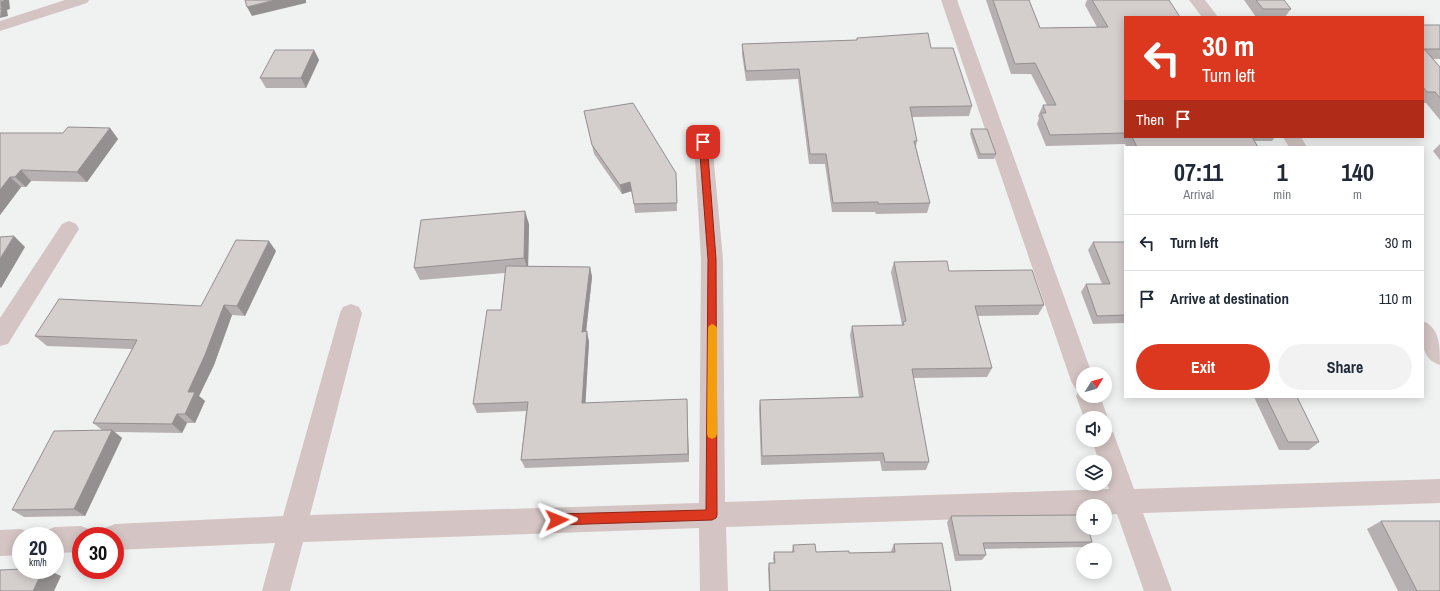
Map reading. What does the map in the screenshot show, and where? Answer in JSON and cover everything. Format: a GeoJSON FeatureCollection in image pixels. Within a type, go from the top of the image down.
{"type":"FeatureCollection","features":[{"type":"Feature","properties":{"kind":"street"},"geometry":{"type":"LineString","coordinates":[[0,26],[81,0]]}},
{"type":"Feature","properties":{"kind":"street"},"geometry":{"type":"LineString","coordinates":[[949,0],[1078,367]]}},
{"type":"Feature","properties":{"kind":"street"},"geometry":{"type":"LineString","coordinates":[[1197,0],[1209,16]]}},
{"type":"Feature","properties":{"kind":"street"},"geometry":{"type":"LineString","coordinates":[[703,142],[712,259],[712,515],[714,591]]}},
{"type":"Feature","properties":{"kind":"street"},"geometry":{"type":"LineString","coordinates":[[0,337],[69,229]]}},
{"type":"Feature","properties":{"kind":"street"},"geometry":{"type":"LineString","coordinates":[[276,591],[351,313]]}},
{"type":"Feature","properties":{"kind":"street"},"geometry":{"type":"LineString","coordinates":[[1424,331],[1440,355]]}},
{"type":"Feature","properties":{"kind":"street"},"geometry":{"type":"LineString","coordinates":[[1106,447],[1158,591]]}},
{"type":"Feature","properties":{"kind":"street"},"geometry":{"type":"LineString","coordinates":[[124,537],[292,528],[1440,492]]}},
{"type":"Feature","properties":{"kind":"street"},"geometry":{"type":"LineString","coordinates":[[0,543],[12,542]]}},
{"type":"Feature","properties":{"kind":"building"},"geometry":{"type":"Polygon","coordinates":[[[0,0],[4,0],[1,2],[2,9],[0,9],[0,0]]]}},
{"type":"Feature","properties":{"kind":"building"},"geometry":{"type":"Polygon","coordinates":[[[245,0],[275,0],[247,7],[245,0]]]}},
{"type":"Feature","properties":{"kind":"building"},"geometry":{"type":"Polygon","coordinates":[[[993,0],[1029,0],[1040,28],[1108,27],[1092,0],[1169,0],[1179,16],[1124,16],[1124,133],[1050,135],[1041,113],[1046,113],[1043,105],[1056,105],[1035,63],[1015,64],[993,0]]]}},
{"type":"Feature","properties":{"kind":"building"},"geometry":{"type":"Polygon","coordinates":[[[1256,0],[1284,0],[1291,9],[1263,9],[1256,0]]]}},
{"type":"Feature","properties":{"kind":"building"},"geometry":{"type":"Polygon","coordinates":[[[1424,25],[1440,25],[1440,49],[1424,49],[1424,25]]]}},
{"type":"Feature","properties":{"kind":"building"},"geometry":{"type":"Polygon","coordinates":[[[928,33],[931,48],[953,48],[972,106],[910,107],[917,141],[914,141],[930,203],[833,203],[826,154],[810,154],[799,69],[746,71],[742,44],[857,40],[857,38],[928,33]]]}},
{"type":"Feature","properties":{"kind":"building"},"geometry":{"type":"Polygon","coordinates":[[[1424,49],[1440,67],[1440,98],[1435,92],[1427,92],[1424,88],[1424,49]]]}},
{"type":"Feature","properties":{"kind":"building"},"geometry":{"type":"Polygon","coordinates":[[[275,50],[314,50],[301,78],[260,78],[275,50]]]}},
{"type":"Feature","properties":{"kind":"building"},"geometry":{"type":"Polygon","coordinates":[[[633,103],[676,173],[677,203],[634,204],[630,182],[620,185],[592,145],[584,111],[633,103]]]}},
{"type":"Feature","properties":{"kind":"building"},"geometry":{"type":"Polygon","coordinates":[[[68,127],[110,128],[77,172],[21,170],[15,177],[10,177],[0,190],[0,133],[63,133],[68,127]]]}},
{"type":"Feature","properties":{"kind":"building"},"geometry":{"type":"Polygon","coordinates":[[[971,129],[987,129],[996,154],[980,154],[971,129]]]}},
{"type":"Feature","properties":{"kind":"building"},"geometry":{"type":"Polygon","coordinates":[[[1132,138],[1253,138],[1257,146],[1136,146],[1132,138]]]}},
{"type":"Feature","properties":{"kind":"building"},"geometry":{"type":"Polygon","coordinates":[[[525,211],[524,258],[414,268],[421,220],[525,211]]]}},
{"type":"Feature","properties":{"kind":"building"},"geometry":{"type":"Polygon","coordinates":[[[14,236],[0,259],[0,237],[14,236]]]}},
{"type":"Feature","properties":{"kind":"building"},"geometry":{"type":"Polygon","coordinates":[[[236,240],[269,241],[237,306],[224,305],[205,355],[188,392],[195,392],[185,414],[177,414],[172,424],[93,423],[137,340],[35,336],[59,299],[201,306],[236,240]]]}},
{"type":"Feature","properties":{"kind":"building"},"geometry":{"type":"Polygon","coordinates":[[[1093,242],[1124,242],[1124,315],[1097,316],[1086,284],[1110,284],[1093,242]]]}},
{"type":"Feature","properties":{"kind":"building"},"geometry":{"type":"Polygon","coordinates":[[[947,261],[949,271],[1032,270],[1044,305],[975,306],[992,368],[912,369],[929,462],[885,462],[883,453],[762,456],[760,400],[863,397],[852,326],[904,325],[903,322],[906,321],[894,262],[947,261]]]}},
{"type":"Feature","properties":{"kind":"building"},"geometry":{"type":"Polygon","coordinates":[[[506,266],[590,267],[582,332],[587,331],[582,403],[687,399],[688,454],[521,460],[528,402],[473,404],[487,310],[501,310],[506,266]]]}},
{"type":"Feature","properties":{"kind":"building"},"geometry":{"type":"Polygon","coordinates":[[[1266,398],[1297,398],[1319,442],[1288,442],[1266,398]]]}},
{"type":"Feature","properties":{"kind":"building"},"geometry":{"type":"Polygon","coordinates":[[[112,430],[74,509],[12,510],[54,431],[112,430]]]}},
{"type":"Feature","properties":{"kind":"building"},"geometry":{"type":"Polygon","coordinates":[[[1076,515],[1076,535],[1090,535],[1092,542],[983,543],[986,555],[959,555],[951,516],[1076,515]]]}},
{"type":"Feature","properties":{"kind":"building"},"geometry":{"type":"Polygon","coordinates":[[[1381,521],[1440,521],[1440,591],[1417,591],[1381,521]]]}},
{"type":"Feature","properties":{"kind":"building"},"geometry":{"type":"Polygon","coordinates":[[[942,543],[951,591],[770,591],[769,563],[775,563],[774,552],[794,552],[793,545],[815,544],[816,552],[849,551],[849,553],[895,552],[894,544],[942,543]]]}},
{"type":"Feature","properties":{"kind":"building"},"geometry":{"type":"Polygon","coordinates":[[[12,569],[12,579],[39,579],[33,591],[0,591],[0,570],[12,569]]]}},
{"type":"Feature","properties":{"kind":"slow traffic"},"geometry":{"type":"LineString","coordinates":[[712,328],[712,434]]}},
{"type":"Feature","properties":{"kind":"route"},"geometry":{"type":"LineString","coordinates":[[557,520],[712,515],[712,259],[703,142]]}}]}
